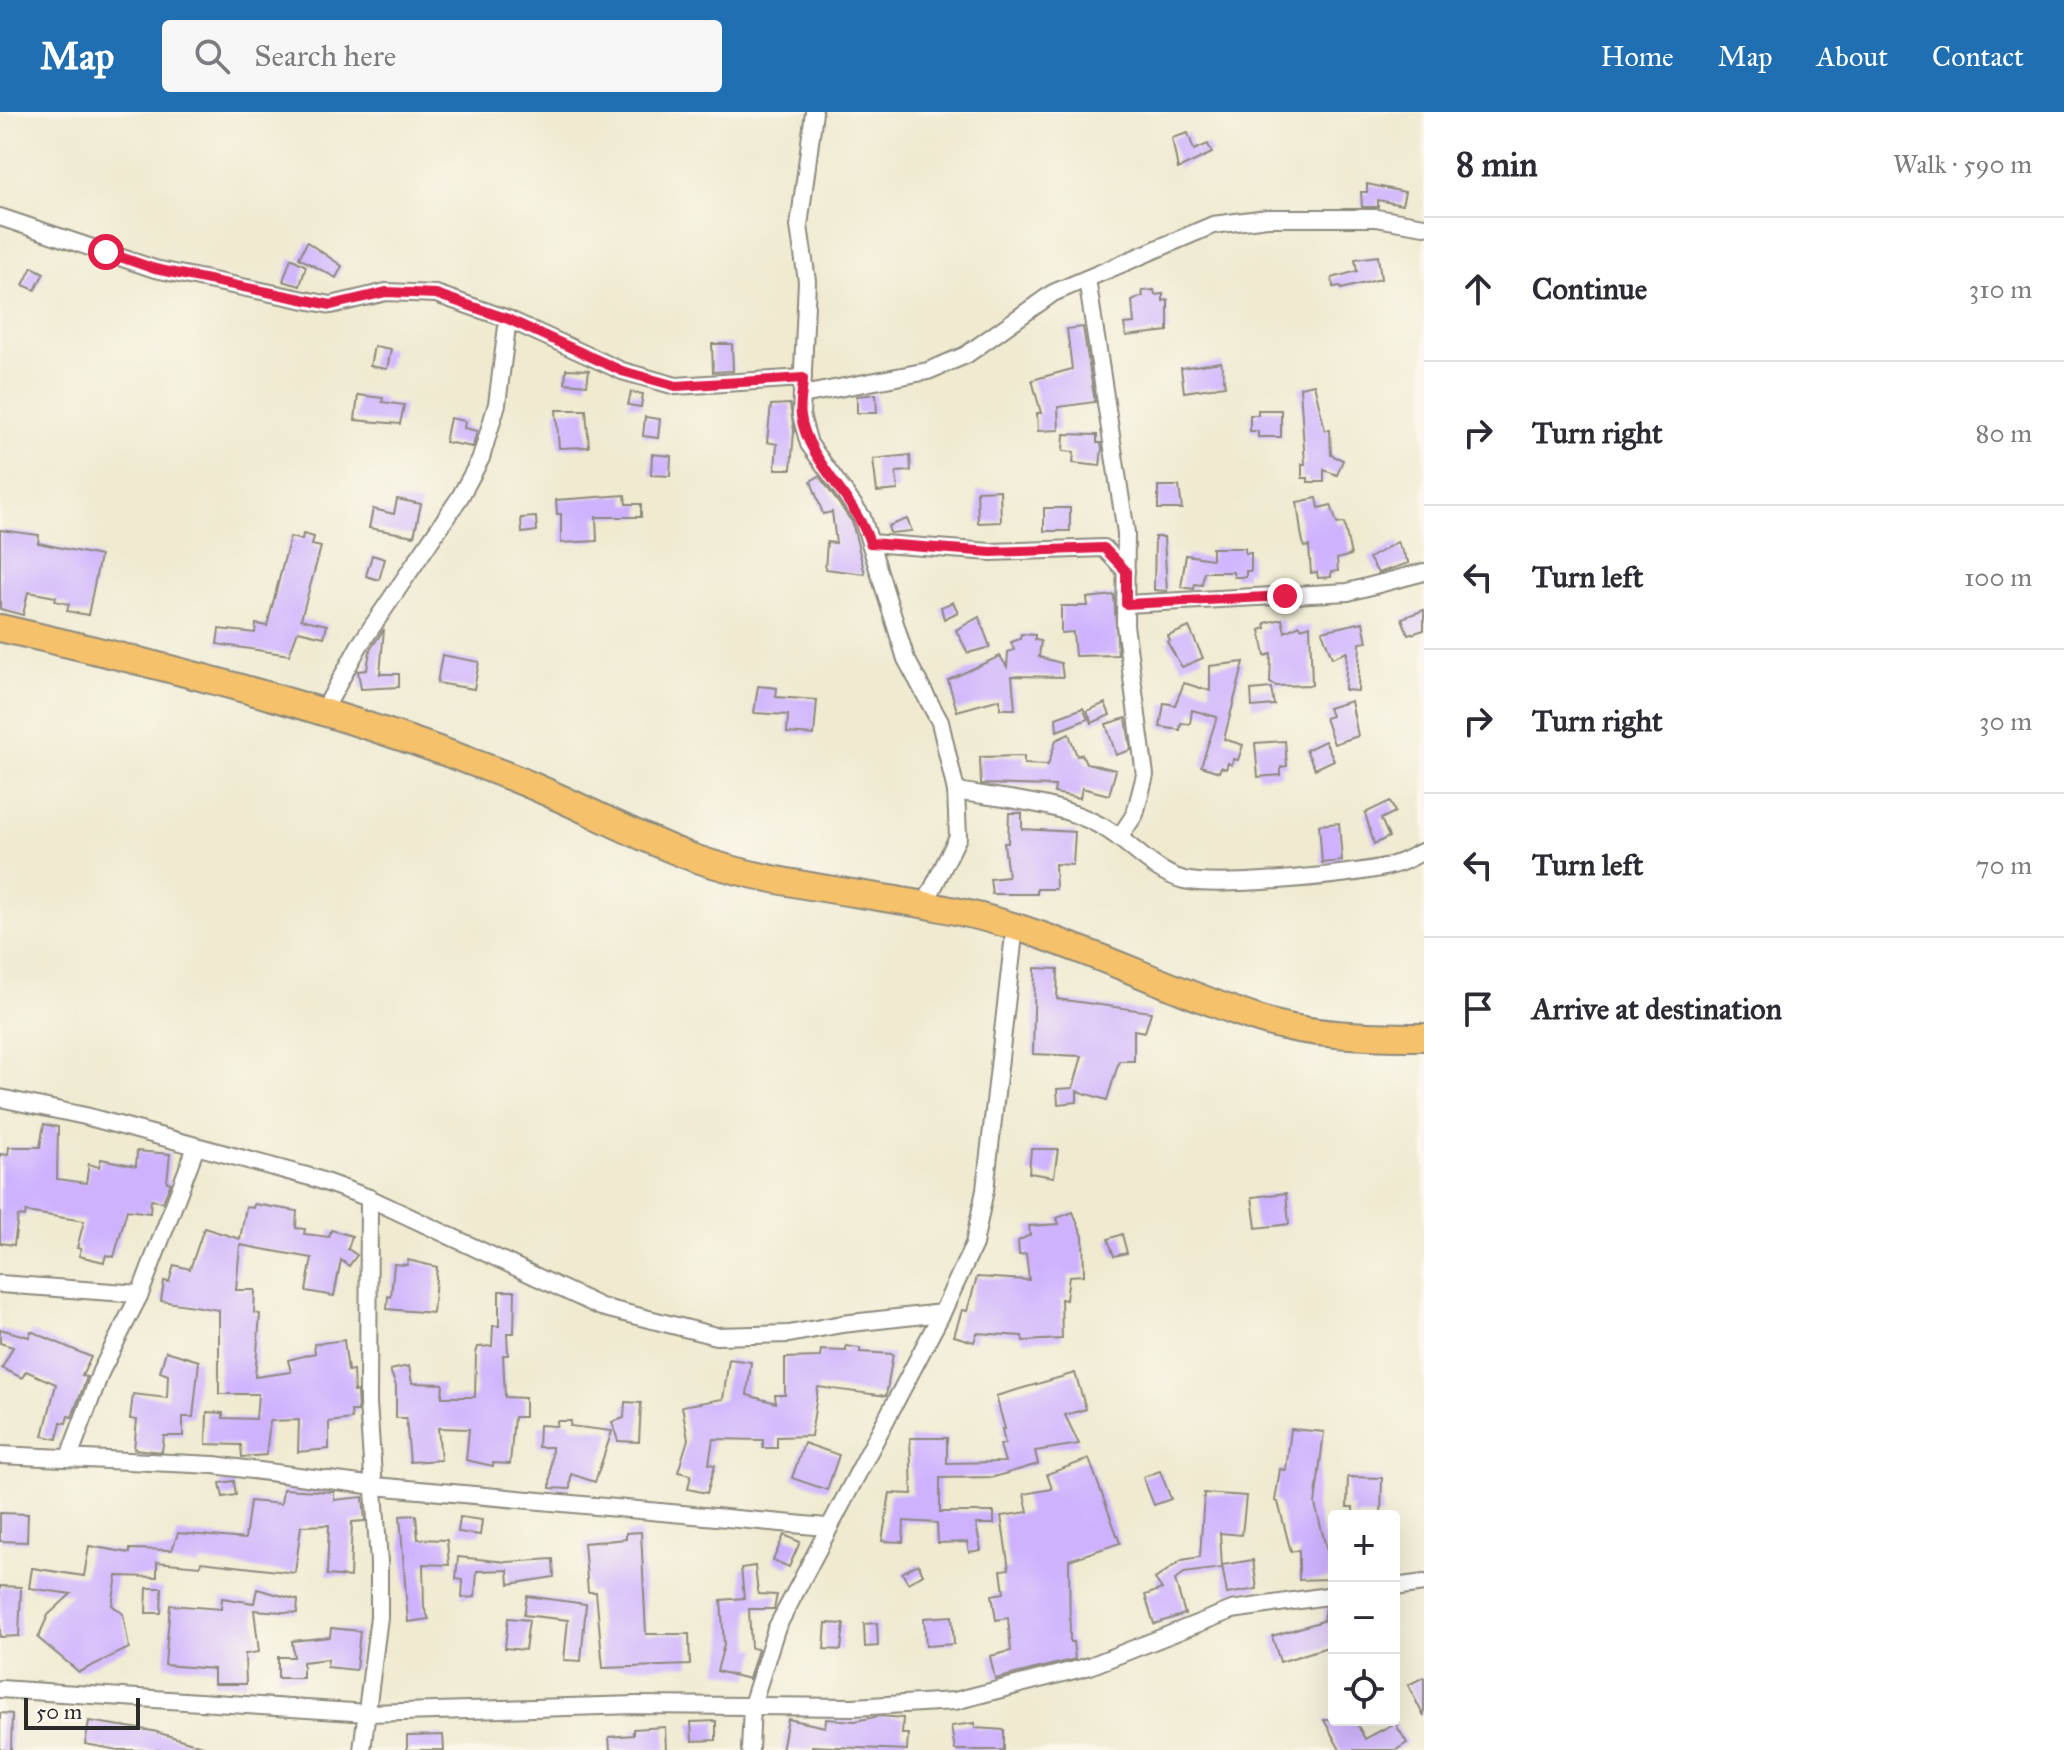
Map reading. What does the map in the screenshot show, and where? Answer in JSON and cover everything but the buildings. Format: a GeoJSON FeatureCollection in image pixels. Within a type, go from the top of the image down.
{"type":"FeatureCollection","features":[{"type":"Feature","properties":{"kind":"highway"},"geometry":{"type":"LineString","coordinates":[[0,628],[190,673],[324,710],[517,780],[692,857],[735,870],[925,904],[1015,926],[1263,1020],[1324,1032],[1424,1037]]}},
{"type":"Feature","properties":{"kind":"street"},"geometry":{"type":"LineString","coordinates":[[814,112],[799,226],[807,281],[801,415],[809,444],[862,517],[906,659],[940,722],[956,791],[958,837],[925,904]]}},
{"type":"Feature","properties":{"kind":"street"},"geometry":{"type":"LineString","coordinates":[[0,217],[155,269],[192,274],[331,305],[386,292],[436,294],[508,319],[622,371],[676,386],[803,386],[928,371],[966,355],[1053,293],[1213,225],[1267,218],[1345,218],[1424,226]]}},
{"type":"Feature","properties":{"kind":"street"},"geometry":{"type":"LineString","coordinates":[[1087,279],[1126,533],[1126,604],[1145,775],[1135,814],[1119,838]]}},
{"type":"Feature","properties":{"kind":"street"},"geometry":{"type":"LineString","coordinates":[[324,710],[359,646],[460,497],[481,458],[497,404],[508,319]]}},
{"type":"Feature","properties":{"kind":"street"},"geometry":{"type":"LineString","coordinates":[[870,543],[991,552],[1104,548],[1126,571]]}},
{"type":"Feature","properties":{"kind":"street"},"geometry":{"type":"LineString","coordinates":[[1126,604],[1348,592],[1424,572]]}},
{"type":"Feature","properties":{"kind":"street"},"geometry":{"type":"LineString","coordinates":[[956,791],[1044,805],[1102,826],[1164,872],[1186,880],[1229,881],[1368,871],[1399,863],[1424,851]]}},
{"type":"Feature","properties":{"kind":"street"},"geometry":{"type":"LineString","coordinates":[[750,1750],[752,1705],[776,1629],[826,1527],[942,1313],[974,1244],[985,1190],[1015,926]]}},
{"type":"Feature","properties":{"kind":"street"},"geometry":{"type":"LineString","coordinates":[[0,1098],[85,1116],[314,1178],[369,1198],[601,1307],[716,1336],[789,1334],[842,1324],[942,1313]]}},
{"type":"Feature","properties":{"kind":"street"},"geometry":{"type":"LineString","coordinates":[[69,1457],[101,1371],[140,1294],[196,1147]]}},
{"type":"Feature","properties":{"kind":"street"},"geometry":{"type":"LineString","coordinates":[[362,1750],[379,1617],[375,1486],[368,1403],[369,1198]]}},
{"type":"Feature","properties":{"kind":"street"},"geometry":{"type":"LineString","coordinates":[[0,1284],[140,1294]]}},
{"type":"Feature","properties":{"kind":"street"},"geometry":{"type":"LineString","coordinates":[[0,1455],[214,1465],[375,1486],[826,1527]]}},
{"type":"Feature","properties":{"kind":"street"},"geometry":{"type":"LineString","coordinates":[[1400,1586],[1424,1583]]}},
{"type":"Feature","properties":{"kind":"street"},"geometry":{"type":"LineString","coordinates":[[0,1689],[368,1713],[752,1705],[853,1707],[955,1701],[1090,1666],[1232,1610],[1328,1596]]}},
{"type":"Feature","properties":{"kind":"route"},"geometry":{"type":"LineString","coordinates":[[106,252],[155,269],[192,274],[331,305],[365,300],[386,292],[436,294],[508,319],[622,371],[676,386],[803,378],[801,415],[809,444],[862,517],[870,543],[991,552],[1104,548],[1126,571],[1126,604],[1285,596]]}}]}
